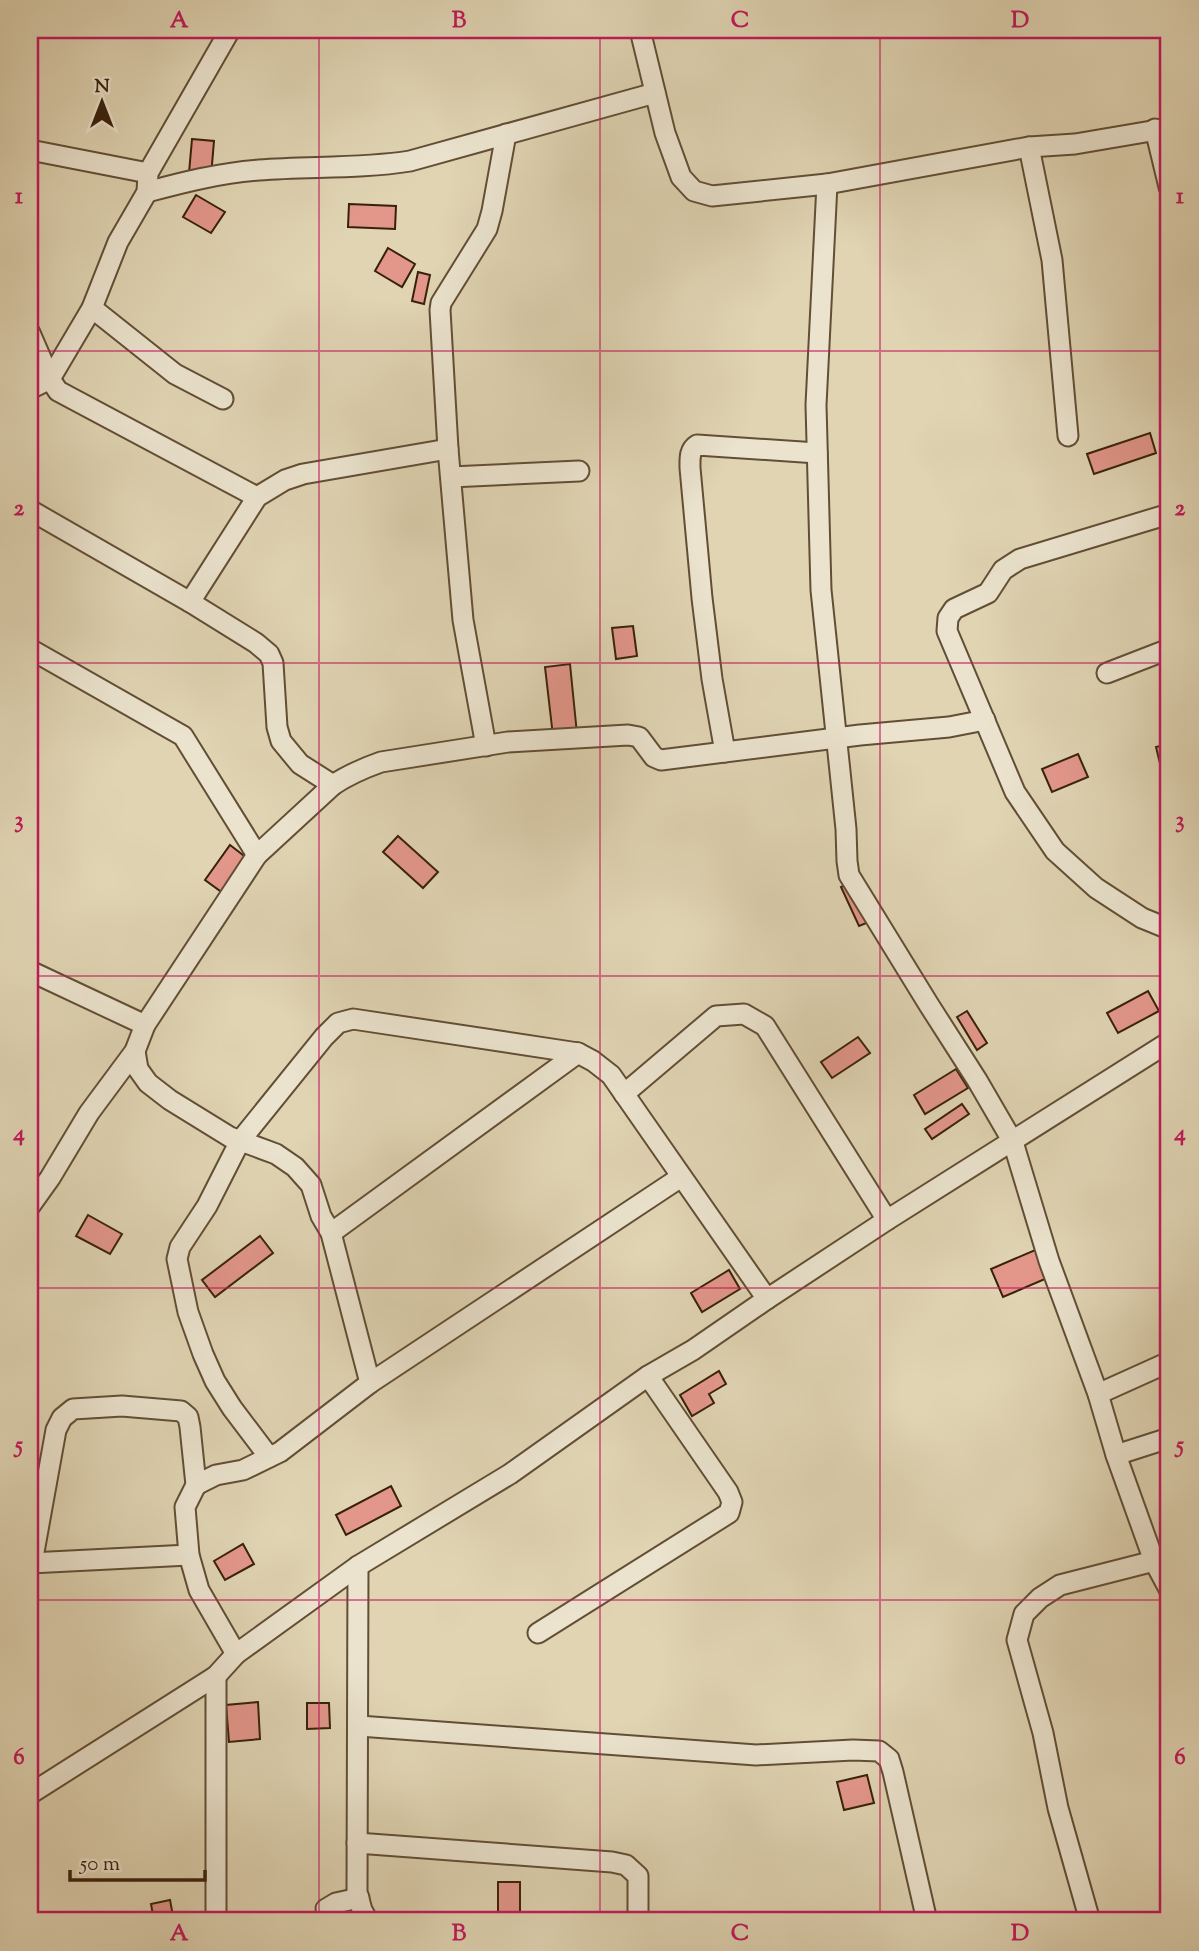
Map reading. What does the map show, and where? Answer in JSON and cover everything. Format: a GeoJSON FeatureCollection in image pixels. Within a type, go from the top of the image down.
{"type":"FeatureCollection","features":[{"type":"Feature","properties":{"kind":"street"},"geometry":{"type":"LineString","coordinates":[[30,389],[50,379],[92,308],[118,242],[147,182],[230,30]]}},
{"type":"Feature","properties":{"kind":"street"},"geometry":{"type":"LineString","coordinates":[[640,30],[664,133],[681,177],[694,191],[712,195],[827,184],[1029,147],[1075,144],[1162,129],[1169,187]]}},
{"type":"Feature","properties":{"kind":"street"},"geometry":{"type":"LineString","coordinates":[[30,150],[147,182],[257,170],[382,166],[410,162],[655,93]]}},
{"type":"Feature","properties":{"kind":"street"},"geometry":{"type":"LineString","coordinates":[[486,746],[463,620],[440,319],[441,303],[487,229],[506,134]]}},
{"type":"Feature","properties":{"kind":"street"},"geometry":{"type":"LineString","coordinates":[[1029,147],[1052,260],[1068,436]]}},
{"type":"Feature","properties":{"kind":"street"},"geometry":{"type":"LineString","coordinates":[[827,184],[816,405],[821,590],[849,875],[1013,1142],[1049,1261],[1098,1394],[1116,1455],[1153,1560],[1169,1589]]}},
{"type":"Feature","properties":{"kind":"street"},"geometry":{"type":"LineString","coordinates":[[92,308],[175,374],[223,399]]}},
{"type":"Feature","properties":{"kind":"street"},"geometry":{"type":"LineString","coordinates":[[30,333],[58,391],[257,497]]}},
{"type":"Feature","properties":{"kind":"street"},"geometry":{"type":"LineString","coordinates":[[725,752],[702,598],[690,468],[691,453],[697,445],[817,453]]}},
{"type":"Feature","properties":{"kind":"street"},"geometry":{"type":"LineString","coordinates":[[190,602],[257,497],[285,480],[303,474],[449,449]]}},
{"type":"Feature","properties":{"kind":"street"},"geometry":{"type":"LineString","coordinates":[[451,477],[579,471]]}},
{"type":"Feature","properties":{"kind":"street"},"geometry":{"type":"LineString","coordinates":[[30,510],[190,602],[269,654],[273,663],[277,727],[281,741],[300,764],[333,785]]}},
{"type":"Feature","properties":{"kind":"street"},"geometry":{"type":"LineString","coordinates":[[1169,514],[1020,559],[1003,570],[988,593],[954,609],[948,618],[947,631],[1015,792],[1055,851],[1096,888],[1142,918],[1169,929]]}},
{"type":"Feature","properties":{"kind":"street"},"geometry":{"type":"LineString","coordinates":[[30,649],[183,736],[257,855]]}},
{"type":"Feature","properties":{"kind":"street"},"geometry":{"type":"LineString","coordinates":[[1107,673],[1169,649]]}},
{"type":"Feature","properties":{"kind":"street"},"geometry":{"type":"LineString","coordinates":[[30,1206],[89,1113],[135,1051],[145,1025],[257,855],[333,785],[365,767],[381,762],[508,742],[628,735],[639,737],[654,757],[661,760],[949,727],[985,720]]}},
{"type":"Feature","properties":{"kind":"street"},"geometry":{"type":"LineString","coordinates":[[30,971],[145,1025]]}},
{"type":"Feature","properties":{"kind":"street"},"geometry":{"type":"LineString","coordinates":[[624,1094],[716,1016],[744,1014],[765,1026],[887,1220]]}},
{"type":"Feature","properties":{"kind":"street"},"geometry":{"type":"LineString","coordinates":[[269,1457],[215,1381],[188,1312],[177,1259],[180,1247],[207,1206],[240,1141],[338,1023],[353,1020],[578,1053],[593,1061],[611,1075],[767,1298]]}},
{"type":"Feature","properties":{"kind":"street"},"geometry":{"type":"LineString","coordinates":[[30,1794],[216,1676],[236,1654],[358,1566],[510,1474],[648,1376],[693,1350],[887,1220],[1169,1042]]}},
{"type":"Feature","properties":{"kind":"street"},"geometry":{"type":"LineString","coordinates":[[135,1051],[138,1069],[148,1083],[170,1100],[230,1138],[276,1154],[295,1167],[311,1185],[321,1216],[331,1233],[370,1383]]}},
{"type":"Feature","properties":{"kind":"street"},"geometry":{"type":"LineString","coordinates":[[331,1233],[578,1053]]}},
{"type":"Feature","properties":{"kind":"street"},"geometry":{"type":"LineString","coordinates":[[196,1485],[216,1475],[243,1470],[280,1452],[370,1383],[681,1177]]}},
{"type":"Feature","properties":{"kind":"street"},"geometry":{"type":"LineString","coordinates":[[1098,1394],[1169,1362]]}},
{"type":"Feature","properties":{"kind":"street"},"geometry":{"type":"LineString","coordinates":[[538,1633],[729,1513],[732,1502],[728,1492],[648,1376]]}},
{"type":"Feature","properties":{"kind":"street"},"geometry":{"type":"LineString","coordinates":[[189,1555],[31,1563],[34,1521],[56,1430],[62,1418],[73,1409],[122,1406],[181,1410],[188,1416],[196,1485],[185,1507],[189,1555],[199,1590],[236,1654]]}},
{"type":"Feature","properties":{"kind":"street"},"geometry":{"type":"LineString","coordinates":[[1116,1455],[1169,1438]]}},
{"type":"Feature","properties":{"kind":"street"},"geometry":{"type":"LineString","coordinates":[[1090,1921],[1058,1808],[1043,1733],[1017,1640],[1024,1614],[1040,1598],[1060,1585],[1153,1560]]}},
{"type":"Feature","properties":{"kind":"street"},"geometry":{"type":"LineString","coordinates":[[358,1566],[357,1843],[359,1898],[368,1921]]}},
{"type":"Feature","properties":{"kind":"street"},"geometry":{"type":"LineString","coordinates":[[216,1676],[216,1921]]}},
{"type":"Feature","properties":{"kind":"street"},"geometry":{"type":"LineString","coordinates":[[359,1726],[756,1755],[878,1751],[889,1759],[893,1772],[927,1921]]}},
{"type":"Feature","properties":{"kind":"street"},"geometry":{"type":"LineString","coordinates":[[357,1843],[626,1865],[638,1876],[638,1921]]}},
{"type":"Feature","properties":{"kind":"street"},"geometry":{"type":"LineString","coordinates":[[328,1921],[326,1909],[330,1905],[359,1898]]}},
{"type":"Feature","properties":{"kind":"building"},"geometry":{"type":"Polygon","coordinates":[[[192,139],[214,141],[211,176],[189,173],[192,139]]]}},
{"type":"Feature","properties":{"kind":"building"},"geometry":{"type":"Polygon","coordinates":[[[196,195],[225,212],[211,233],[183,217],[196,195]]]}},
{"type":"Feature","properties":{"kind":"building"},"geometry":{"type":"Polygon","coordinates":[[[349,204],[396,206],[395,229],[348,227],[349,204]]]}},
{"type":"Feature","properties":{"kind":"building"},"geometry":{"type":"Polygon","coordinates":[[[388,248],[415,264],[402,287],[375,271],[388,248]]]}},
{"type":"Feature","properties":{"kind":"building"},"geometry":{"type":"Polygon","coordinates":[[[418,272],[430,275],[424,304],[412,301],[418,272]]]}},
{"type":"Feature","properties":{"kind":"building"},"geometry":{"type":"Polygon","coordinates":[[[1150,433],[1156,453],[1094,474],[1087,454],[1150,433]]]}},
{"type":"Feature","properties":{"kind":"building"},"geometry":{"type":"Polygon","coordinates":[[[633,626],[637,656],[616,659],[612,628],[633,626]]]}},
{"type":"Feature","properties":{"kind":"building"},"geometry":{"type":"Polygon","coordinates":[[[570,664],[577,734],[553,736],[545,667],[570,664]]]}},
{"type":"Feature","properties":{"kind":"building"},"geometry":{"type":"Polygon","coordinates":[[[1169,744],[1169,775],[1163,776],[1156,747],[1169,744]]]}},
{"type":"Feature","properties":{"kind":"building"},"geometry":{"type":"Polygon","coordinates":[[[1078,754],[1088,777],[1052,792],[1042,769],[1078,754]]]}},
{"type":"Feature","properties":{"kind":"building"},"geometry":{"type":"Polygon","coordinates":[[[398,836],[438,872],[423,888],[383,852],[398,836]]]}},
{"type":"Feature","properties":{"kind":"building"},"geometry":{"type":"Polygon","coordinates":[[[230,845],[252,862],[227,896],[205,880],[230,845]]]}},
{"type":"Feature","properties":{"kind":"building"},"geometry":{"type":"Polygon","coordinates":[[[852,882],[869,922],[859,926],[841,887],[852,882]]]}},
{"type":"Feature","properties":{"kind":"building"},"geometry":{"type":"Polygon","coordinates":[[[1148,991],[1159,1011],[1118,1033],[1107,1013],[1148,991]]]}},
{"type":"Feature","properties":{"kind":"building"},"geometry":{"type":"Polygon","coordinates":[[[967,1011],[987,1043],[977,1050],[957,1017],[967,1011]]]}},
{"type":"Feature","properties":{"kind":"building"},"geometry":{"type":"Polygon","coordinates":[[[858,1037],[870,1053],[832,1078],[821,1062],[858,1037]]]}},
{"type":"Feature","properties":{"kind":"building"},"geometry":{"type":"Polygon","coordinates":[[[956,1069],[968,1088],[925,1114],[914,1095],[956,1069]]]}},
{"type":"Feature","properties":{"kind":"building"},"geometry":{"type":"Polygon","coordinates":[[[962,1104],[969,1114],[932,1139],[925,1129],[962,1104]]]}},
{"type":"Feature","properties":{"kind":"building"},"geometry":{"type":"Polygon","coordinates":[[[88,1215],[122,1234],[110,1254],[76,1236],[88,1215]]]}},
{"type":"Feature","properties":{"kind":"building"},"geometry":{"type":"Polygon","coordinates":[[[260,1236],[273,1253],[215,1297],[202,1280],[260,1236]]]}},
{"type":"Feature","properties":{"kind":"building"},"geometry":{"type":"Polygon","coordinates":[[[1040,1248],[1052,1276],[1003,1297],[991,1269],[1040,1248]]]}},
{"type":"Feature","properties":{"kind":"building"},"geometry":{"type":"Polygon","coordinates":[[[729,1270],[740,1289],[702,1312],[691,1293],[729,1270]]]}},
{"type":"Feature","properties":{"kind":"building"},"geometry":{"type":"Polygon","coordinates":[[[719,1371],[726,1384],[709,1394],[714,1403],[692,1416],[680,1395],[719,1371]]]}},
{"type":"Feature","properties":{"kind":"building"},"geometry":{"type":"Polygon","coordinates":[[[391,1486],[401,1506],[346,1535],[336,1515],[391,1486]]]}},
{"type":"Feature","properties":{"kind":"building"},"geometry":{"type":"Polygon","coordinates":[[[243,1544],[254,1564],[225,1580],[214,1561],[243,1544]]]}},
{"type":"Feature","properties":{"kind":"building"},"geometry":{"type":"Polygon","coordinates":[[[258,1702],[260,1739],[229,1742],[226,1705],[258,1702]]]}},
{"type":"Feature","properties":{"kind":"building"},"geometry":{"type":"Polygon","coordinates":[[[307,1703],[329,1703],[330,1728],[307,1729],[307,1703]]]}},
{"type":"Feature","properties":{"kind":"building"},"geometry":{"type":"Polygon","coordinates":[[[867,1775],[874,1803],[844,1810],[837,1782],[867,1775]]]}},
{"type":"Feature","properties":{"kind":"building"},"geometry":{"type":"Polygon","coordinates":[[[498,1882],[520,1882],[520,1921],[498,1921],[498,1882]]]}},
{"type":"Feature","properties":{"kind":"building"},"geometry":{"type":"Polygon","coordinates":[[[170,1900],[174,1921],[154,1921],[151,1904],[170,1900]]]}}]}
